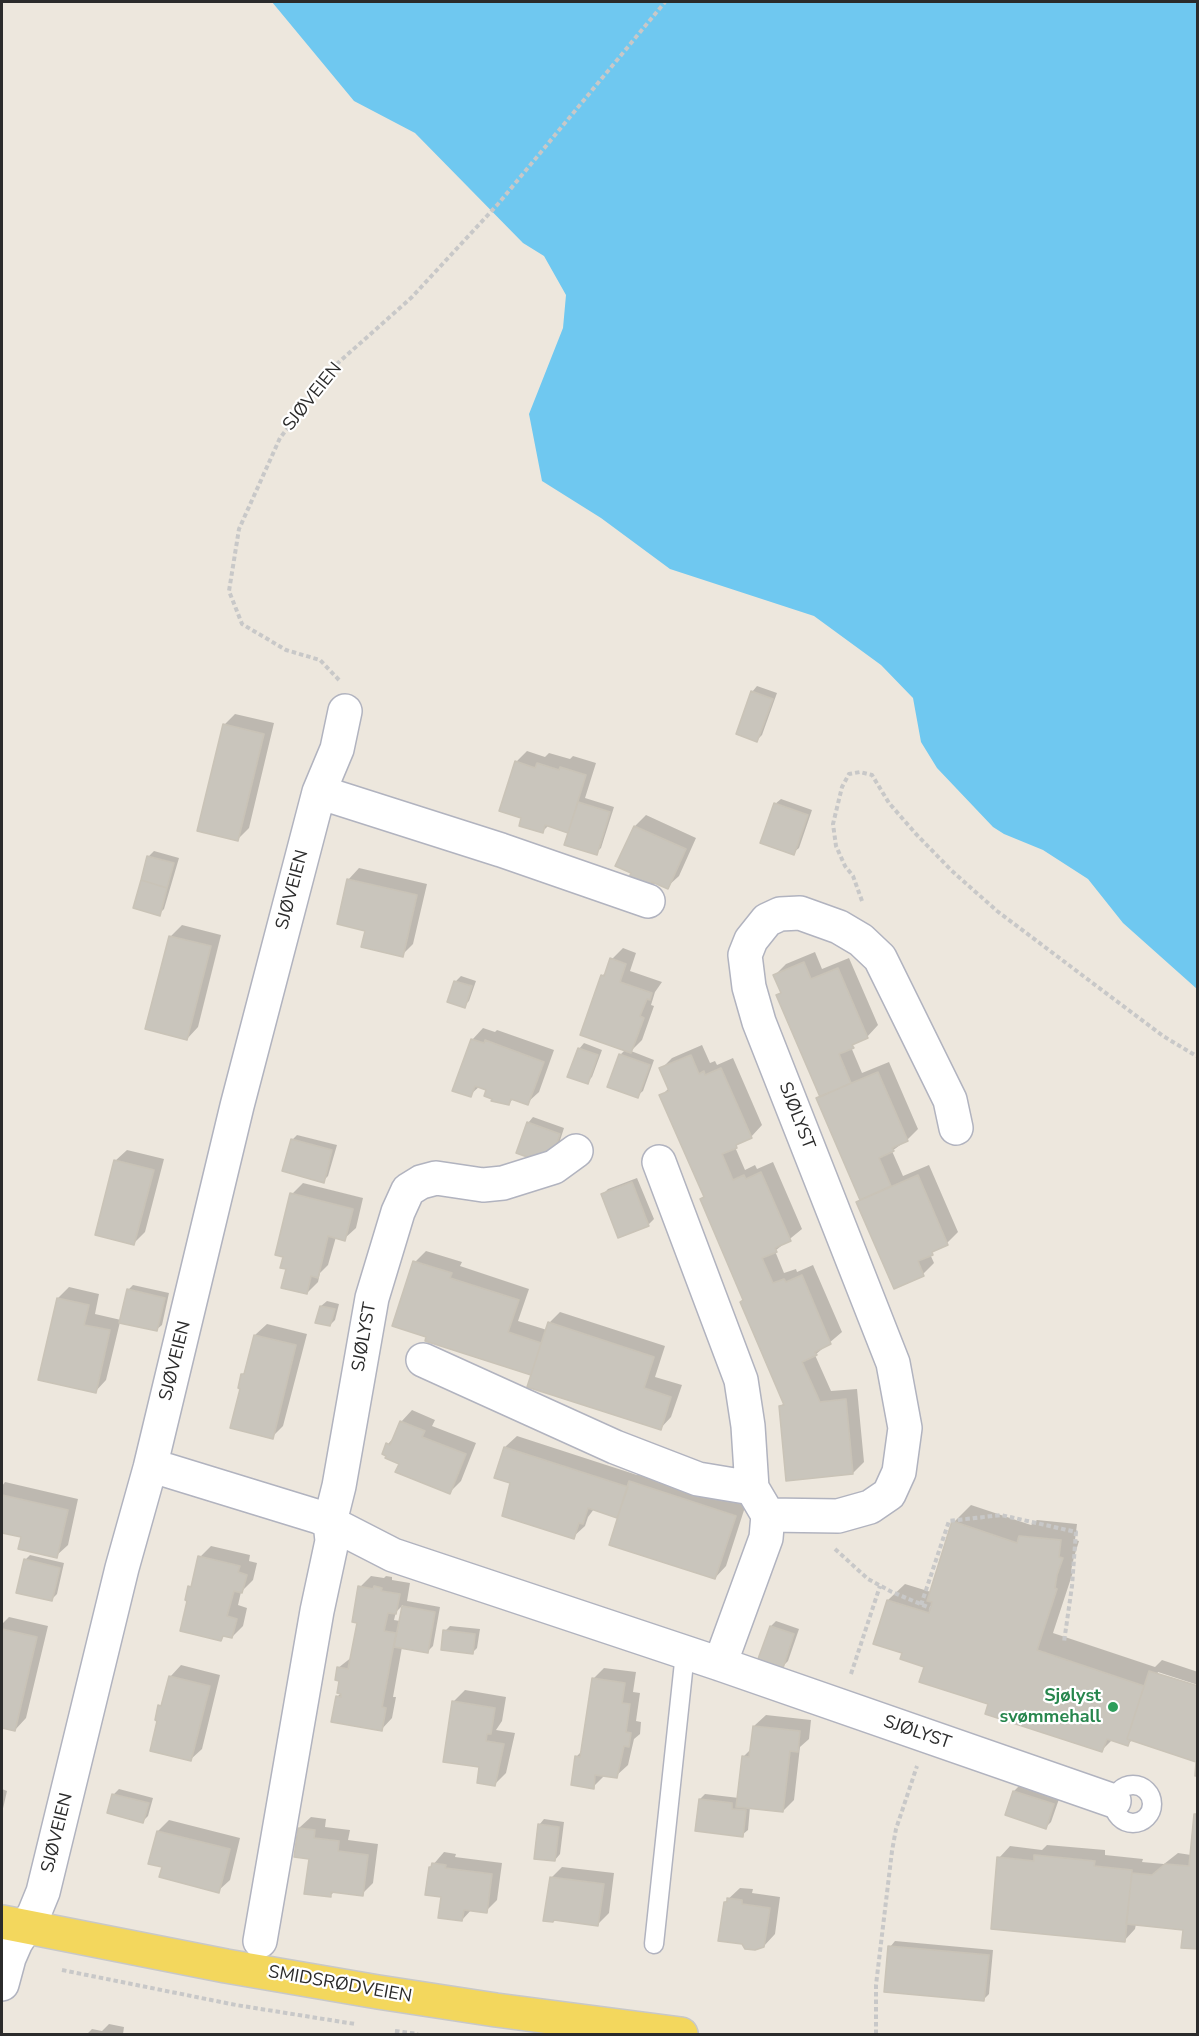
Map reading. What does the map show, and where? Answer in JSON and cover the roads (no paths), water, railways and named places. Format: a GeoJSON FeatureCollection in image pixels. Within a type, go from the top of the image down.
{"type":"FeatureCollection","features":[{"type":"Feature","properties":{"kind":"main road","name":"SMIDSRØDVEIEN"},"geometry":{"type":"LineString","coordinates":[[13,1925],[226,1966],[422,1999],[681,2034]]}},
{"type":"Feature","properties":{"kind":"street","name":"SJØVEIEN"},"geometry":{"type":"LineString","coordinates":[[2,1984],[16,1942],[13,1925],[34,1914],[43,1892],[122,1568],[150,1468],[237,1106],[319,792],[337,748],[345,711]]}},
{"type":"Feature","properties":{"kind":"street"},"geometry":{"type":"LineString","coordinates":[[319,792],[501,850],[648,901]]}},
{"type":"Feature","properties":{"kind":"street","name":"SJØLYST"},"geometry":{"type":"LineString","coordinates":[[423,1360],[615,1447],[760,1502],[820,1515],[837,1516],[870,1507],[889,1494],[898,1472],[905,1428],[893,1363],[759,1022],[749,987],[745,955],[751,940],[767,920],[780,914],[800,913],[839,927],[861,940],[880,958],[950,1100],[956,1128]]}},
{"type":"Feature","properties":{"kind":"street","name":"SJØLYST"},"geometry":{"type":"LineString","coordinates":[[299,1714],[332,1541],[330,1522],[339,1486],[372,1298],[398,1212],[408,1190],[421,1182],[436,1178],[483,1185],[503,1183],[554,1167],[576,1151]]}},
{"type":"Feature","properties":{"kind":"street"},"geometry":{"type":"LineString","coordinates":[[659,1162],[741,1380],[766,1538],[720,1664]]}},
{"type":"Feature","properties":{"kind":"street","name":"SJØLYST"},"geometry":{"type":"LineString","coordinates":[[150,1468],[166,1470],[330,1522],[393,1555],[720,1664],[1114,1801]]}},
{"type":"Feature","properties":{"kind":"street","name":"SMIDSRØDVEIEN"},"geometry":{"type":"LineString","coordinates":[[260,1941],[299,1714]]}},
{"type":"Feature","properties":{"kind":"lane"},"geometry":{"type":"LineString","coordinates":[[654,1944],[685,1653]]}},
{"type":"Feature","properties":{"kind":"water"},"geometry":{"type":"Polygon","coordinates":[[[272,2],[1197,2],[1197,989],[1123,923],[1088,879],[1043,850],[993,827],[937,768],[921,742],[913,698],[881,665],[814,616],[670,569],[601,518],[542,481],[529,414],[563,328],[566,295],[544,256],[523,243],[415,133],[354,101],[272,2]]]}},
{"type":"Feature","properties":{"kind":"place","name":"Sjølyst svømmehall"},"geometry":{"type":"Point","coordinates":[1113,1707]}}]}
